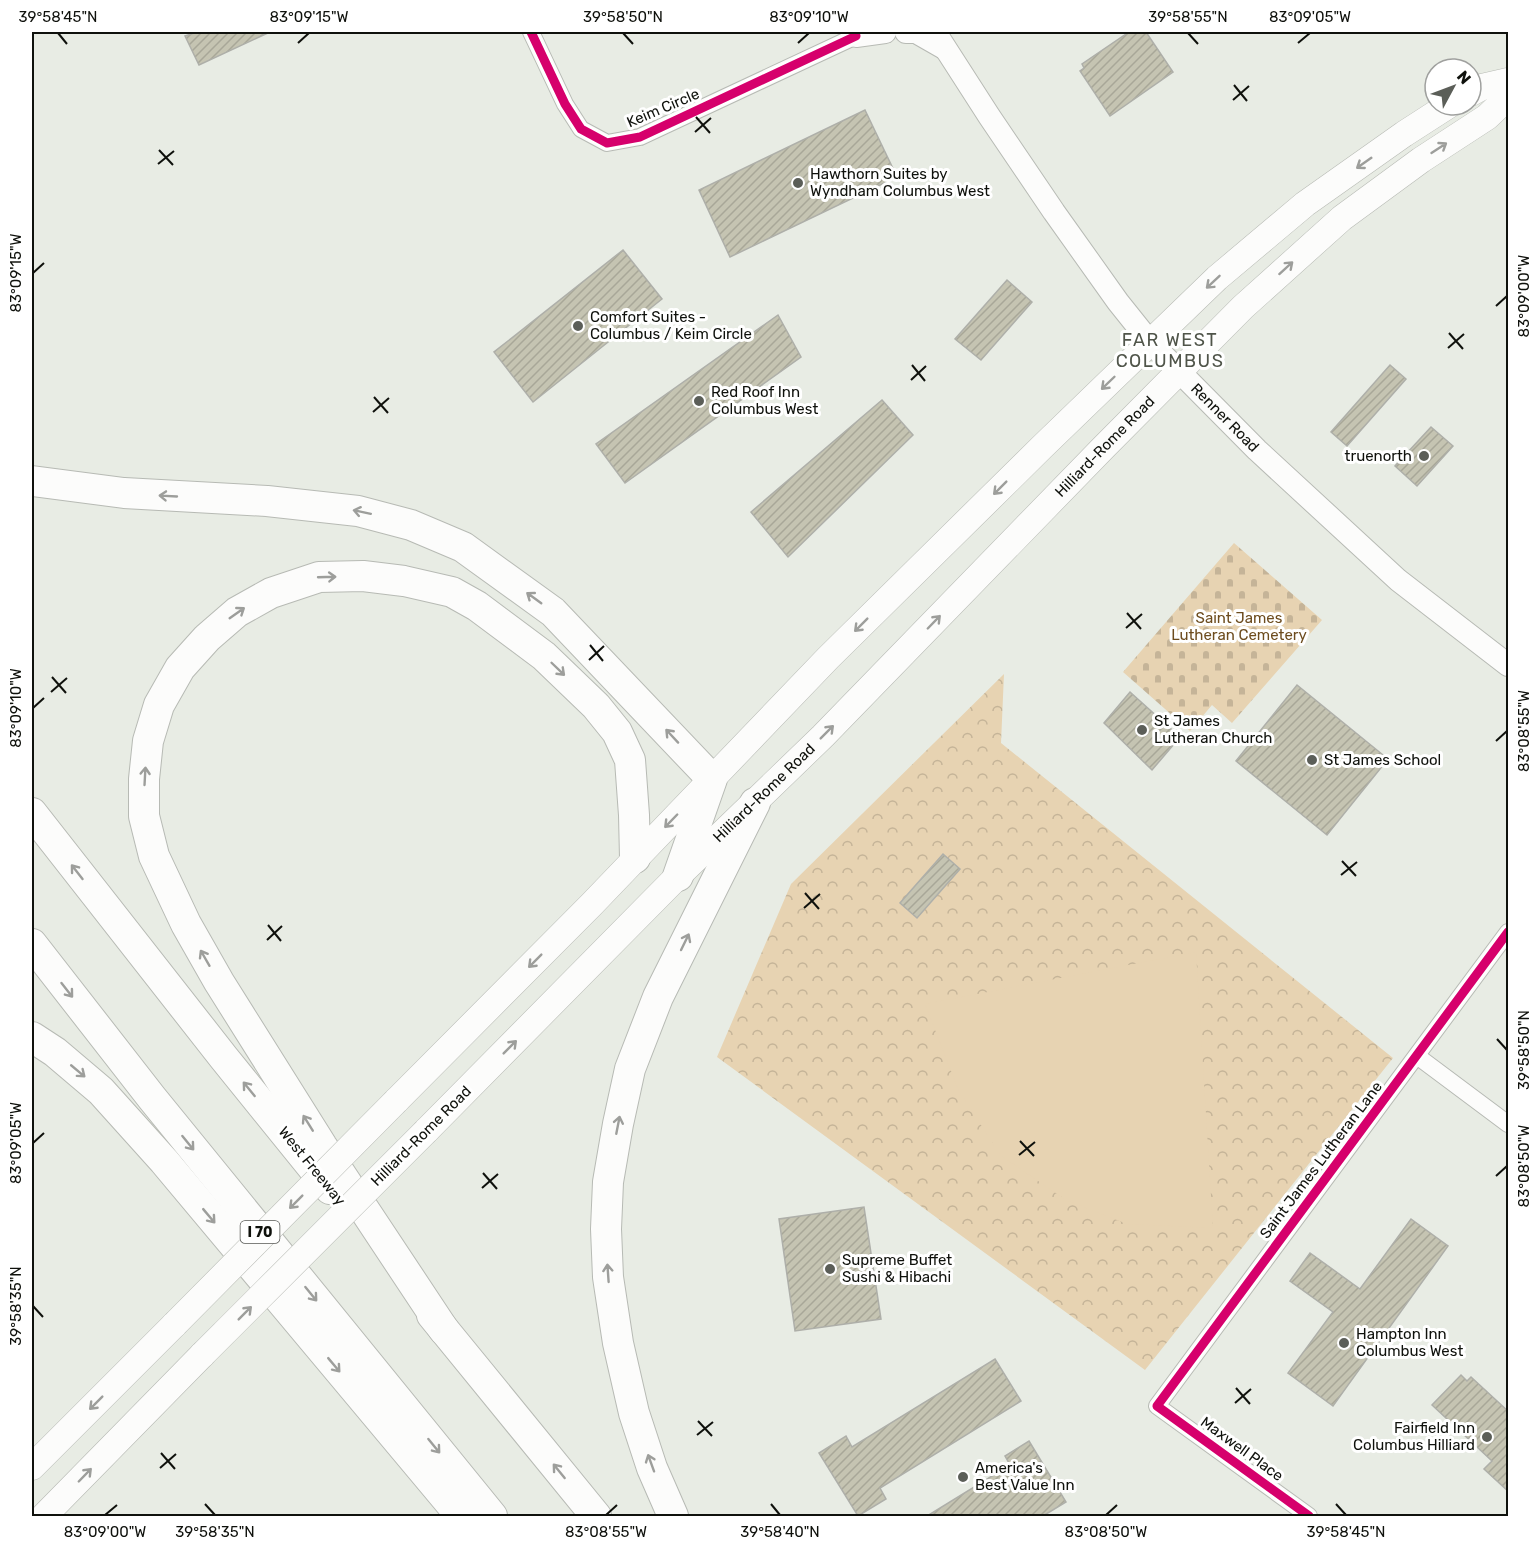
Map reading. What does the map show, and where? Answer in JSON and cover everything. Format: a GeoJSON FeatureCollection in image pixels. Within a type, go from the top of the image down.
{"type":"FeatureCollection","features":[{"type":"Feature","properties":{"kind":"highway"},"geometry":{"type":"LineString","coordinates":[[32,481],[124,493],[267,501],[358,511],[411,525],[463,547],[553,612],[712,779],[678,876]]}},
{"type":"Feature","properties":{"kind":"highway"},"geometry":{"type":"LineString","coordinates":[[444,1330],[322,1146],[219,982],[186,924],[154,856],[144,816],[144,779],[148,741],[159,705],[180,669],[207,638],[237,612],[271,593],[319,577],[352,576],[404,582],[452,592],[477,606],[544,656],[596,706],[617,732],[630,760],[635,858]]}},
{"type":"Feature","properties":{"kind":"highway"},"geometry":{"type":"LineString","coordinates":[[673,1516],[652,1468],[634,1413],[618,1343],[608,1277],[606,1229],[608,1182],[630,1069],[654,1007],[755,803]]}},
{"type":"Feature","properties":{"kind":"highway","name":"West Freeway"},"geometry":{"type":"LineString","coordinates":[[32,813],[224,1058],[596,1516]]}},
{"type":"Feature","properties":{"kind":"highway","name":"I 70"},"geometry":{"type":"LineString","coordinates":[[32,944],[152,1098],[492,1516]]}},
{"type":"Feature","properties":{"kind":"highway"},"geometry":{"type":"LineString","coordinates":[[32,1036],[55,1052],[101,1091],[164,1161],[461,1516]]}},
{"type":"Feature","properties":{"kind":"main road"},"geometry":{"type":"LineString","coordinates":[[858,34],[885,32]]}},
{"type":"Feature","properties":{"kind":"main road"},"geometry":{"type":"LineString","coordinates":[[906,32],[916,32],[940,40]]}},
{"type":"Feature","properties":{"kind":"main road","name":"Renner Road"},"geometry":{"type":"LineString","coordinates":[[940,40],[1060,221],[1118,302],[1150,342],[1257,450],[1398,580],[1509,665]]}},
{"type":"Feature","properties":{"kind":"main road"},"geometry":{"type":"LineString","coordinates":[[1483,87],[1509,81]]}},
{"type":"Feature","properties":{"kind":"main road","name":"Hilliard-Rome Road"},"geometry":{"type":"LineString","coordinates":[[44,1516],[678,876],[823,736],[1243,307],[1342,218],[1421,160],[1487,117],[1509,97]]}},
{"type":"Feature","properties":{"kind":"main road"},"geometry":{"type":"LineString","coordinates":[[32,1467],[592,904],[836,650],[1150,342],[1217,278],[1305,204],[1430,117]]}},
{"type":"Feature","properties":{"kind":"street","name":"Keim Circle"},"geometry":{"type":"LineString","coordinates":[[531,32],[565,104],[581,129],[607,143],[640,137],[858,34]]}},
{"type":"Feature","properties":{"kind":"street","name":"Saint James Lutheran Lane"},"geometry":{"type":"LineString","coordinates":[[1156,1406],[1509,932]]}},
{"type":"Feature","properties":{"kind":"street"},"geometry":{"type":"LineString","coordinates":[[1417,1056],[1509,1124]]}},
{"type":"Feature","properties":{"kind":"street","name":"Maxwell Place"},"geometry":{"type":"LineString","coordinates":[[1156,1406],[1309,1516]]}},
{"type":"Feature","properties":{"kind":"green space","name":"Saint James Lutheran Cemetery"},"geometry":{"type":"Polygon","coordinates":[[[1234,543],[1322,620],[1232,723],[1212,705],[1190,731],[1123,672],[1234,543]]]}},
{"type":"Feature","properties":{"kind":"green space"},"geometry":{"type":"Polygon","coordinates":[[[1004,674],[1001,743],[1393,1058],[1145,1370],[717,1057],[791,884],[1004,674]]]}},
{"type":"Feature","properties":{"kind":"green space"},"geometry":{"type":"Polygon","coordinates":[[[1196,952],[1213,1228],[1127,1224],[1066,1200],[1000,1155],[958,1089],[925,1004],[1196,952]]]}},
{"type":"Feature","properties":{"kind":"building"},"geometry":{"type":"Polygon","coordinates":[[[197,32],[270,32],[199,65],[185,36],[197,32]]]}},
{"type":"Feature","properties":{"kind":"building"},"geometry":{"type":"Polygon","coordinates":[[[1129,32],[1146,32],[1173,72],[1110,116],[1080,71],[1084,68],[1082,64],[1129,32]]]}},
{"type":"Feature","properties":{"kind":"building","name":"Hawthorn Suites by Wyndham Columbus West"},"geometry":{"type":"Polygon","coordinates":[[[865,110],[897,177],[730,257],[699,190],[865,110]]]}},
{"type":"Feature","properties":{"kind":"building","name":"Comfort Suites - Columbus / Keim Circle"},"geometry":{"type":"Polygon","coordinates":[[[623,250],[662,299],[533,402],[494,352],[623,250]]]}},
{"type":"Feature","properties":{"kind":"building"},"geometry":{"type":"Polygon","coordinates":[[[1007,280],[1032,302],[981,360],[955,339],[1007,280]]]}},
{"type":"Feature","properties":{"kind":"building","name":"Red Roof Inn Columbus West"},"geometry":{"type":"Polygon","coordinates":[[[778,315],[801,357],[625,483],[596,444],[778,315]]]}},
{"type":"Feature","properties":{"kind":"building"},"geometry":{"type":"Polygon","coordinates":[[[1390,365],[1406,379],[1347,446],[1331,432],[1390,365]]]}},
{"type":"Feature","properties":{"kind":"building"},"geometry":{"type":"Polygon","coordinates":[[[882,400],[913,435],[788,557],[751,512],[882,400]]]}},
{"type":"Feature","properties":{"kind":"building","name":"truenorth"},"geometry":{"type":"Polygon","coordinates":[[[1431,427],[1453,446],[1417,486],[1395,466],[1431,427]]]}},
{"type":"Feature","properties":{"kind":"building","name":"St James School"},"geometry":{"type":"Polygon","coordinates":[[[1297,685],[1388,759],[1327,835],[1236,761],[1297,685]]]}},
{"type":"Feature","properties":{"kind":"building","name":"St James Lutheran Church"},"geometry":{"type":"Polygon","coordinates":[[[1130,692],[1180,737],[1152,770],[1104,723],[1130,692]]]}},
{"type":"Feature","properties":{"kind":"building"},"geometry":{"type":"Polygon","coordinates":[[[943,854],[960,869],[917,918],[900,903],[943,854]]]}},
{"type":"Feature","properties":{"kind":"building","name":"Supreme Buffet Sushi & Hibachi"},"geometry":{"type":"Polygon","coordinates":[[[864,1207],[881,1319],[795,1331],[779,1219],[864,1207]]]}},
{"type":"Feature","properties":{"kind":"building","name":"Hampton Inn Columbus West"},"geometry":{"type":"Polygon","coordinates":[[[1411,1219],[1448,1246],[1333,1406],[1288,1373],[1333,1312],[1290,1281],[1310,1253],[1360,1289],[1411,1219]]]}},
{"type":"Feature","properties":{"kind":"building"},"geometry":{"type":"Polygon","coordinates":[[[995,1359],[1021,1401],[880,1488],[886,1499],[858,1516],[819,1453],[846,1436],[852,1447],[995,1359]]]}},
{"type":"Feature","properties":{"kind":"building","name":"Fairfield Inn Columbus Hilliard"},"geometry":{"type":"Polygon","coordinates":[[[1461,1375],[1467,1381],[1471,1377],[1509,1412],[1509,1492],[1484,1469],[1492,1461],[1432,1405],[1461,1375]]]}},
{"type":"Feature","properties":{"kind":"building"},"geometry":{"type":"Polygon","coordinates":[[[1029,1441],[1066,1502],[1043,1516],[927,1516],[1010,1465],[1005,1456],[1029,1441]]]}},
{"type":"Feature","properties":{"kind":"cycle path"},"geometry":{"type":"LineString","coordinates":[[531,32],[565,104],[581,129],[607,143],[640,137],[856,36]]}},
{"type":"Feature","properties":{"kind":"cycle path"},"geometry":{"type":"LineString","coordinates":[[1309,1516],[1157,1406],[1508,932]]}},
{"type":"Feature","properties":{"kind":"place","name":"Hawthorn Suites by Wyndham Columbus West"},"geometry":{"type":"Point","coordinates":[798,183]}},
{"type":"Feature","properties":{"kind":"place","name":"Comfort Suites - Columbus / Keim Circle"},"geometry":{"type":"Point","coordinates":[578,326]}},
{"type":"Feature","properties":{"kind":"place","name":"Red Roof Inn Columbus West"},"geometry":{"type":"Point","coordinates":[699,401]}},
{"type":"Feature","properties":{"kind":"place","name":"truenorth"},"geometry":{"type":"Point","coordinates":[1424,456]}},
{"type":"Feature","properties":{"kind":"place","name":"St James Lutheran Church"},"geometry":{"type":"Point","coordinates":[1142,730]}},
{"type":"Feature","properties":{"kind":"place","name":"St James School"},"geometry":{"type":"Point","coordinates":[1312,760]}},
{"type":"Feature","properties":{"kind":"place","name":"Supreme Buffet Sushi & Hibachi"},"geometry":{"type":"Point","coordinates":[830,1269]}},
{"type":"Feature","properties":{"kind":"place","name":"Hampton Inn Columbus West"},"geometry":{"type":"Point","coordinates":[1344,1343]}},
{"type":"Feature","properties":{"kind":"place","name":"Fairfield Inn Columbus Hilliard"},"geometry":{"type":"Point","coordinates":[1487,1437]}},
{"type":"Feature","properties":{"kind":"place","name":"America's Best Value Inn"},"geometry":{"type":"Point","coordinates":[963,1477]}},
{"type":"Feature","properties":{"kind":"district","name":"FAR WEST COLUMBUS"},"geometry":{"type":"Point","coordinates":[1170,350]}}]}
